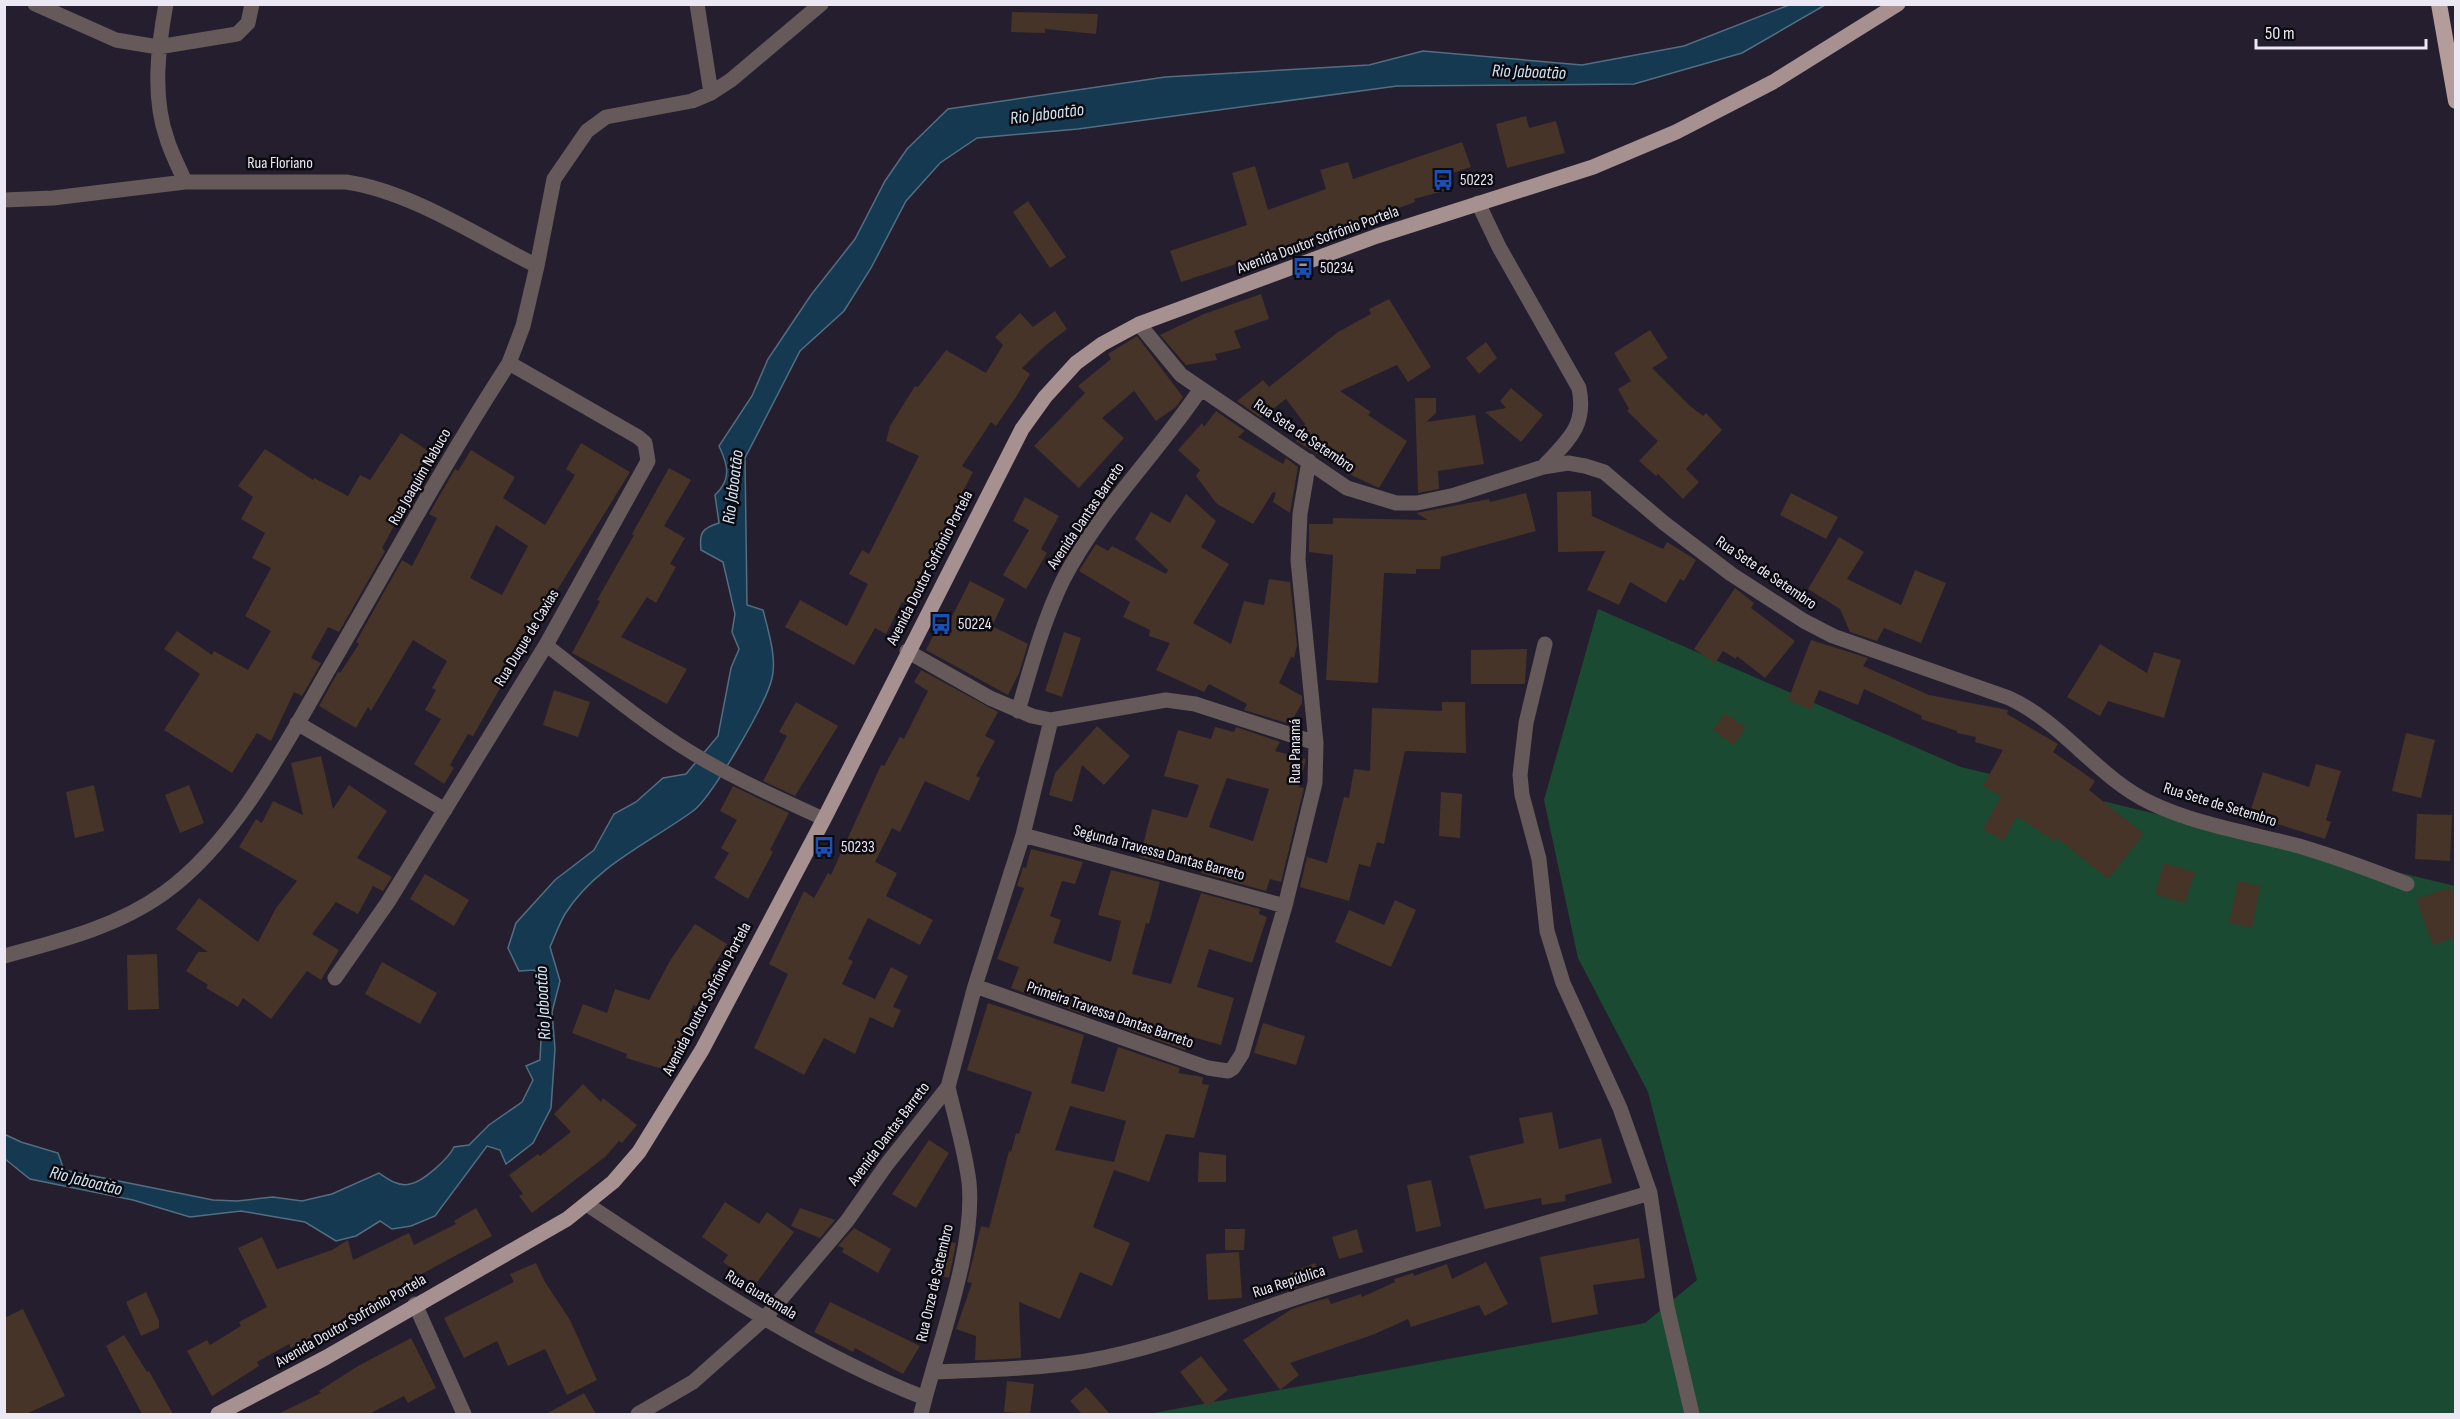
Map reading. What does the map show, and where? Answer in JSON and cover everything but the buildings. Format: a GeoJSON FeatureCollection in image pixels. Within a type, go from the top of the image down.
{"type":"FeatureCollection","features":[{"type":"Feature","properties":{"kind":"highway"},"geometry":{"type":"LineString","coordinates":[[2439,4],[2456,101]]}},
{"type":"Feature","properties":{"kind":"main road","name":"Avenida Doutor Sofrônio Portela"},"geometry":{"type":"LineString","coordinates":[[218,1414],[325,1358],[588,1204],[613,1182],[639,1152],[702,1050],[824,819],[1023,429],[1039,405],[1076,363],[1102,344],[1139,324],[1377,236],[1593,166],[1676,132],[1773,82],[1898,4]]}},
{"type":"Feature","properties":{"kind":"street"},"geometry":{"type":"LineString","coordinates":[[35,4],[116,40],[158,47],[237,34],[248,23],[252,4]]}},
{"type":"Feature","properties":{"kind":"street"},"geometry":{"type":"LineString","coordinates":[[166,4],[158,47],[161,111],[166,138],[185,182]]}},
{"type":"Feature","properties":{"kind":"street"},"geometry":{"type":"LineString","coordinates":[[697,4],[711,93]]}},
{"type":"Feature","properties":{"kind":"street","name":"Rua Joaquim Nabuco"},"geometry":{"type":"LineString","coordinates":[[4,956],[96,929],[164,894],[195,867],[234,822],[297,723],[509,363],[523,326],[554,179],[587,131],[606,117],[692,101],[711,93],[731,81],[821,4]]}},
{"type":"Feature","properties":{"kind":"street","name":"Rua Floriano"},"geometry":{"type":"LineString","coordinates":[[4,200],[53,198],[185,182],[299,181],[372,186],[398,195],[537,266]]}},
{"type":"Feature","properties":{"kind":"street"},"geometry":{"type":"LineString","coordinates":[[1478,203],[1499,247],[1579,388],[1582,405],[1574,434],[1543,467]]}},
{"type":"Feature","properties":{"kind":"street","name":"Rua Sete de Setembro"},"geometry":{"type":"LineString","coordinates":[[1139,324],[1172,367],[1200,390],[1309,460],[1347,488],[1396,503],[1417,503],[1455,495],[1543,467],[1568,463],[1604,472],[1664,523],[1731,574],[1804,621],[1833,636],[2009,698],[2032,709],[2118,781],[2150,803],[2194,818],[2343,859],[2407,884]]}},
{"type":"Feature","properties":{"kind":"street","name":"Rua Duque de Caxias"},"geometry":{"type":"LineString","coordinates":[[335,978],[388,902],[546,645],[645,471],[649,455],[645,443],[638,437],[509,363]]}},
{"type":"Feature","properties":{"kind":"street","name":"Avenida Dantas Barreto"},"geometry":{"type":"LineString","coordinates":[[1018,711],[1050,610],[1064,579],[1119,492],[1181,418],[1200,390]]}},
{"type":"Feature","properties":{"kind":"street","name":"Rua Panamá"},"geometry":{"type":"LineString","coordinates":[[1233,1068],[1242,1054],[1285,906],[1315,783],[1316,742],[1298,560],[1300,514],[1309,460]]}},
{"type":"Feature","properties":{"kind":"street"},"geometry":{"type":"LineString","coordinates":[[1545,644],[1526,723],[1520,775],[1522,795],[1539,859],[1547,931],[1563,983],[1620,1108],[1650,1193],[1667,1307],[1692,1414]]}},
{"type":"Feature","properties":{"kind":"street"},"geometry":{"type":"LineString","coordinates":[[908,651],[990,698],[1018,711],[1051,720],[1166,700],[1195,704],[1316,742]]}},
{"type":"Feature","properties":{"kind":"street","name":"Avenida Dantas Barreto"},"geometry":{"type":"LineString","coordinates":[[638,1414],[693,1382],[764,1319],[847,1221],[887,1164],[948,1087],[975,986],[1023,835],[1051,720]]}},
{"type":"Feature","properties":{"kind":"street"},"geometry":{"type":"LineString","coordinates":[[297,723],[444,810]]}},
{"type":"Feature","properties":{"kind":"street","name":"Segunda Travessa Dantas Barreto"},"geometry":{"type":"LineString","coordinates":[[1023,835],[1285,906]]}},
{"type":"Feature","properties":{"kind":"street","name":"Primeira Travessa Dantas Barreto"},"geometry":{"type":"LineString","coordinates":[[975,986],[1208,1068],[1219,1071],[1233,1068]]}},
{"type":"Feature","properties":{"kind":"street","name":"Rua Onze de Setembro"},"geometry":{"type":"LineString","coordinates":[[921,1414],[964,1247],[969,1206],[969,1181],[948,1087]]}},
{"type":"Feature","properties":{"kind":"street","name":"Rua República"},"geometry":{"type":"LineString","coordinates":[[933,1372],[1075,1362],[1133,1350],[1316,1291],[1650,1193]]}},
{"type":"Feature","properties":{"kind":"street","name":"Rua Guatemala"},"geometry":{"type":"LineString","coordinates":[[588,1204],[764,1319],[836,1360],[925,1398]]}},
{"type":"Feature","properties":{"kind":"street"},"geometry":{"type":"LineString","coordinates":[[415,1304],[464,1414]]}},
{"type":"Feature","properties":{"kind":"lane"},"geometry":{"type":"LineString","coordinates":[[546,645],[651,726],[691,752],[728,773],[824,819]]}},
{"type":"Feature","properties":{"kind":"green space"},"geometry":{"type":"Polygon","coordinates":[[[1598,609],[1961,767],[2455,886],[2455,1414],[1148,1414],[1645,1323],[1697,1280],[1648,1092],[1578,958],[1544,800],[1598,609]]]}},
{"type":"Feature","properties":{"kind":"water","name":"Rio Jaboatão"},"geometry":{"type":"Polygon","coordinates":[[[1789,5],[1825,5],[1742,53],[1634,84],[1397,86],[1078,129],[977,138],[940,163],[906,201],[871,268],[844,311],[800,351],[745,458],[747,605],[763,610],[773,653],[772,678],[760,707],[738,748],[702,802],[693,811],[624,856],[591,882],[577,897],[563,918],[550,947],[560,981],[552,1012],[555,1049],[551,1108],[533,1143],[506,1164],[500,1150],[487,1146],[435,1216],[411,1226],[392,1229],[380,1221],[356,1236],[336,1241],[305,1222],[241,1211],[190,1217],[133,1200],[30,1179],[5,1159],[4,1134],[21,1142],[58,1153],[64,1170],[213,1200],[237,1201],[273,1197],[302,1201],[332,1194],[379,1173],[390,1180],[406,1185],[422,1179],[447,1157],[454,1147],[469,1145],[489,1125],[522,1102],[533,1080],[526,1066],[540,1060],[542,1019],[535,970],[519,971],[508,948],[516,923],[555,880],[594,850],[614,814],[636,802],[663,778],[686,774],[718,736],[731,668],[739,649],[732,632],[735,614],[723,562],[701,550],[701,535],[705,529],[719,523],[715,495],[724,483],[727,472],[725,459],[719,446],[752,396],[768,359],[811,295],[855,239],[885,181],[907,149],[948,109],[1165,77],[1369,65],[1423,51],[1582,65],[1684,46],[1789,5]]]}},
{"type":"Feature","properties":{"kind":"place","name":"50223"},"geometry":{"type":"Point","coordinates":[1443,180]}},
{"type":"Feature","properties":{"kind":"place","name":"50234"},"geometry":{"type":"Point","coordinates":[1303,268]}},
{"type":"Feature","properties":{"kind":"place","name":"50224"},"geometry":{"type":"Point","coordinates":[941,624]}},
{"type":"Feature","properties":{"kind":"place","name":"50233"},"geometry":{"type":"Point","coordinates":[824,847]}}]}
